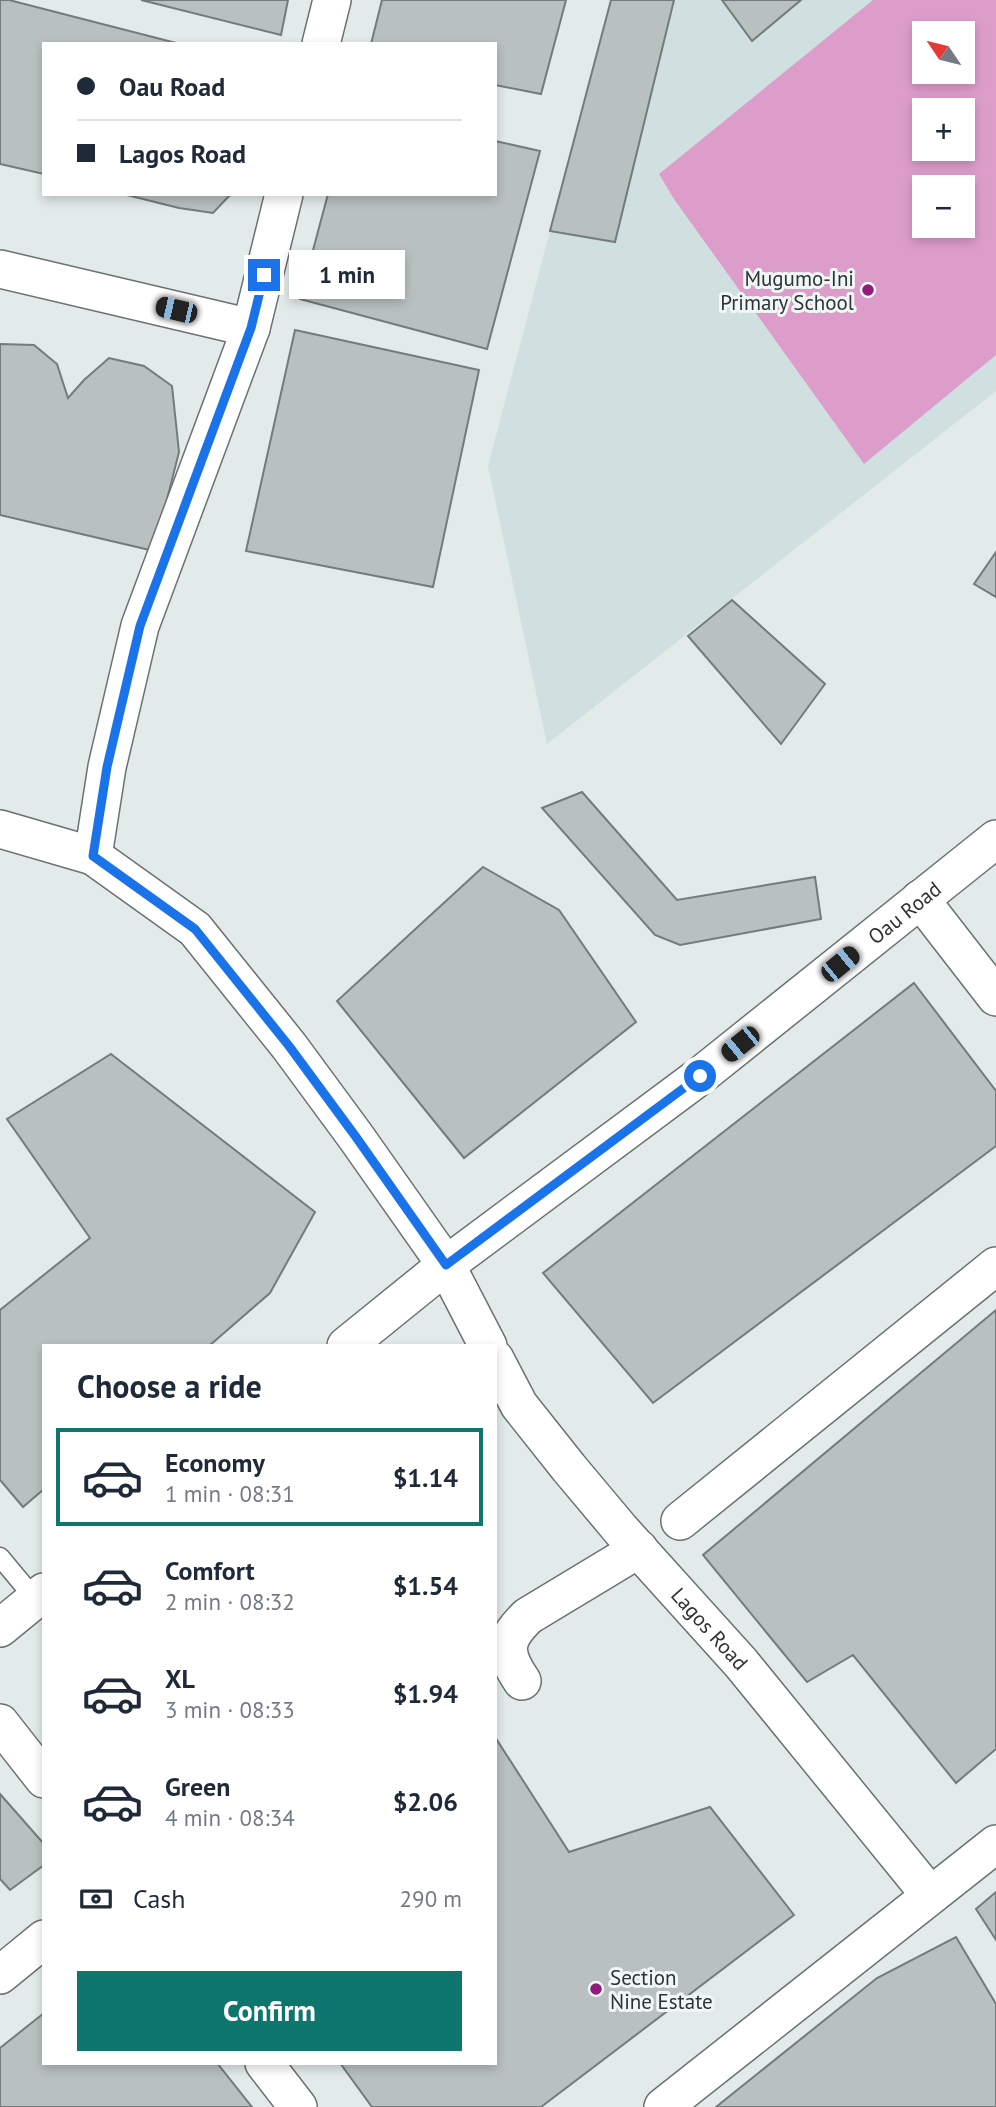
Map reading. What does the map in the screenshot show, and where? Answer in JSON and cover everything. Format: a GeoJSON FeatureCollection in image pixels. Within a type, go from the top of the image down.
{"type":"FeatureCollection","features":[{"type":"Feature","properties":{"kind":"street"},"geometry":{"type":"LineString","coordinates":[[322,42],[332,0]]}},
{"type":"Feature","properties":{"kind":"street"},"geometry":{"type":"LineString","coordinates":[[93,856],[107,767],[140,626],[251,328],[284,196]]}},
{"type":"Feature","properties":{"kind":"street"},"geometry":{"type":"LineString","coordinates":[[0,269],[251,328]]}},
{"type":"Feature","properties":{"kind":"street"},"geometry":{"type":"LineString","coordinates":[[0,829],[93,856],[195,929],[289,1046],[356,1137],[446,1265],[487,1344]]}},
{"type":"Feature","properties":{"kind":"street","name":"Oau Road"},"geometry":{"type":"LineString","coordinates":[[348,1344],[446,1265],[700,1076],[996,839]]}},
{"type":"Feature","properties":{"kind":"street"},"geometry":{"type":"LineString","coordinates":[[920,899],[996,997]]}},
{"type":"Feature","properties":{"kind":"street"},"geometry":{"type":"LineString","coordinates":[[680,1521],[996,1266]]}},
{"type":"Feature","properties":{"kind":"street","name":"Lagos Road"},"geometry":{"type":"LineString","coordinates":[[497,1363],[519,1405],[569,1468],[775,1703],[930,1895]]}},
{"type":"Feature","properties":{"kind":"street"},"geometry":{"type":"LineString","coordinates":[[522,1681],[507,1652],[512,1631],[528,1616],[639,1549]]}},
{"type":"Feature","properties":{"kind":"street"},"geometry":{"type":"LineString","coordinates":[[0,1628],[39,1595]]}},
{"type":"Feature","properties":{"kind":"street"},"geometry":{"type":"LineString","coordinates":[[0,1723],[42,1776]]}},
{"type":"Feature","properties":{"kind":"street"},"geometry":{"type":"LineString","coordinates":[[663,2107],[996,1844]]}},
{"type":"Feature","properties":{"kind":"street"},"geometry":{"type":"LineString","coordinates":[[0,1975],[42,1941]]}},
{"type":"Feature","properties":{"kind":"street"},"geometry":{"type":"LineString","coordinates":[[266,2065],[298,2107]]}},
{"type":"Feature","properties":{"kind":"lane"},"geometry":{"type":"LineString","coordinates":[[0,1557],[39,1595]]}},
{"type":"Feature","properties":{"kind":"shaded area","name":"Mugumo-Ini Primary School"},"geometry":{"type":"Polygon","coordinates":[[[611,0],[996,0],[996,391],[547,744],[488,466],[611,0]]]}},
{"type":"Feature","properties":{"kind":"shaded area","name":"Mugumo-Ini Primary School"},"geometry":{"type":"Polygon","coordinates":[[[873,0],[996,0],[996,355],[864,464],[674,199],[659,174],[873,0]]]}},
{"type":"Feature","properties":{"kind":"building"},"geometry":{"type":"Polygon","coordinates":[[[0,0],[9,0],[172,42],[42,42],[42,174],[0,164],[0,0]]]}},
{"type":"Feature","properties":{"kind":"building"},"geometry":{"type":"Polygon","coordinates":[[[141,0],[288,0],[281,35],[141,0]]]}},
{"type":"Feature","properties":{"kind":"building"},"geometry":{"type":"Polygon","coordinates":[[[382,0],[566,0],[541,94],[497,85],[497,42],[372,42],[382,0]]]}},
{"type":"Feature","properties":{"kind":"building"},"geometry":{"type":"Polygon","coordinates":[[[611,0],[674,0],[615,242],[550,231],[611,0]]]}},
{"type":"Feature","properties":{"kind":"building"},"geometry":{"type":"Polygon","coordinates":[[[722,0],[801,0],[752,41],[722,0]]]}},
{"type":"Feature","properties":{"kind":"building"},"geometry":{"type":"Polygon","coordinates":[[[497,141],[540,151],[487,349],[300,299],[327,196],[497,196],[497,141]]]}},
{"type":"Feature","properties":{"kind":"building"},"geometry":{"type":"Polygon","coordinates":[[[131,196],[229,196],[213,213],[131,196]]]}},
{"type":"Feature","properties":{"kind":"building"},"geometry":{"type":"Polygon","coordinates":[[[295,330],[479,370],[433,587],[246,551],[295,330]]]}},
{"type":"Feature","properties":{"kind":"building"},"geometry":{"type":"Polygon","coordinates":[[[0,344],[34,345],[57,364],[68,398],[109,358],[144,366],[172,386],[179,452],[154,551],[0,515],[0,344]]]}},
{"type":"Feature","properties":{"kind":"building"},"geometry":{"type":"Polygon","coordinates":[[[996,552],[996,597],[974,584],[996,552]]]}},
{"type":"Feature","properties":{"kind":"building"},"geometry":{"type":"Polygon","coordinates":[[[732,600],[825,684],[781,744],[688,636],[732,600]]]}},
{"type":"Feature","properties":{"kind":"building"},"geometry":{"type":"Polygon","coordinates":[[[582,792],[677,900],[815,877],[821,919],[680,945],[655,935],[542,808],[582,792]]]}},
{"type":"Feature","properties":{"kind":"building"},"geometry":{"type":"Polygon","coordinates":[[[483,867],[559,910],[636,1022],[464,1158],[337,1001],[483,867]]]}},
{"type":"Feature","properties":{"kind":"building"},"geometry":{"type":"Polygon","coordinates":[[[914,983],[996,1091],[996,1146],[653,1403],[543,1273],[914,983]]]}},
{"type":"Feature","properties":{"kind":"building"},"geometry":{"type":"Polygon","coordinates":[[[111,1054],[315,1212],[270,1293],[211,1344],[42,1344],[42,1491],[23,1507],[0,1480],[0,1310],[90,1238],[7,1119],[111,1054]]]}},
{"type":"Feature","properties":{"kind":"building"},"geometry":{"type":"Polygon","coordinates":[[[996,1310],[996,1749],[956,1783],[853,1655],[807,1682],[703,1555],[996,1310]]]}},
{"type":"Feature","properties":{"kind":"building","name":"Section Nine Estate"},"geometry":{"type":"Polygon","coordinates":[[[497,1740],[569,1852],[710,1807],[794,1915],[541,2107],[372,2107],[341,2065],[497,2065],[497,1740]]]}},
{"type":"Feature","properties":{"kind":"building"},"geometry":{"type":"Polygon","coordinates":[[[0,1794],[42,1842],[42,1866],[10,1890],[0,1879],[0,1794]]]}},
{"type":"Feature","properties":{"kind":"building"},"geometry":{"type":"Polygon","coordinates":[[[996,1892],[996,1940],[976,1909],[996,1892]]]}},
{"type":"Feature","properties":{"kind":"building"},"geometry":{"type":"Polygon","coordinates":[[[956,1937],[996,2004],[996,2107],[716,2107],[877,1978],[956,1937]]]}},
{"type":"Feature","properties":{"kind":"building"},"geometry":{"type":"Polygon","coordinates":[[[42,2015],[42,2065],[219,2065],[252,2107],[0,2107],[0,2048],[42,2015]]]}},
{"type":"Feature","properties":{"kind":"place","name":"Mugumo-Ini Primary School"},"geometry":{"type":"Point","coordinates":[868,290]}},
{"type":"Feature","properties":{"kind":"place","name":"Section Nine Estate"},"geometry":{"type":"Point","coordinates":[596,1989]}},
{"type":"Feature","properties":{"kind":"route"},"geometry":{"type":"LineString","coordinates":[[264,275],[251,328],[140,626],[107,767],[93,856],[195,929],[289,1046],[446,1265],[700,1076]]}}]}
